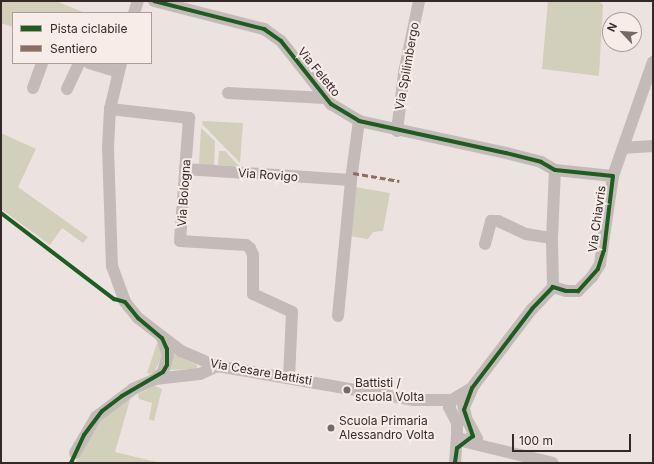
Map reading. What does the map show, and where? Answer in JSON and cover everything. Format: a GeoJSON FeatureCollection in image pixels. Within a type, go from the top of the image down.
{"type":"FeatureCollection","features":[{"type":"Feature","properties":{"kind":"street"},"geometry":{"type":"LineString","coordinates":[[134,12],[138,1]]}},
{"type":"Feature","properties":{"kind":"street","name":"Via Feletto"},"geometry":{"type":"LineString","coordinates":[[154,1],[264,29],[281,42],[325,98],[345,115],[359,121],[397,131],[506,153],[541,162],[555,170],[613,176]]}},
{"type":"Feature","properties":{"kind":"street","name":"Via Spilimbergo"},"geometry":{"type":"LineString","coordinates":[[397,131],[404,72],[419,1]]}},
{"type":"Feature","properties":{"kind":"street","name":"Via Chiavris"},"geometry":{"type":"LineString","coordinates":[[553,287],[574,292],[583,287],[600,264],[613,176],[653,62]]}},
{"type":"Feature","properties":{"kind":"street"},"geometry":{"type":"LineString","coordinates":[[33,88],[42,64]]}},
{"type":"Feature","properties":{"kind":"street"},"geometry":{"type":"LineString","coordinates":[[67,89],[79,64]]}},
{"type":"Feature","properties":{"kind":"street","name":"Via Cesare Battisti"},"geometry":{"type":"LineString","coordinates":[[95,64],[119,68],[110,109],[108,147],[112,266],[125,302],[138,318],[180,351],[217,366],[289,377],[401,398],[456,403]]}},
{"type":"Feature","properties":{"kind":"street","name":"Via Feletto"},"geometry":{"type":"LineString","coordinates":[[228,93],[325,98]]}},
{"type":"Feature","properties":{"kind":"street","name":"Via Bologna"},"geometry":{"type":"LineString","coordinates":[[110,109],[189,118],[180,241],[246,245],[250,248],[253,255],[253,294],[292,312],[289,377]]}},
{"type":"Feature","properties":{"kind":"street"},"geometry":{"type":"LineString","coordinates":[[338,316],[351,180],[359,121]]}},
{"type":"Feature","properties":{"kind":"street"},"geometry":{"type":"LineString","coordinates":[[623,148],[653,146]]}},
{"type":"Feature","properties":{"kind":"street","name":"Via Rovigo"},"geometry":{"type":"LineString","coordinates":[[186,169],[351,180]]}},
{"type":"Feature","properties":{"kind":"street"},"geometry":{"type":"LineString","coordinates":[[553,463],[485,448],[463,440],[456,423],[456,403],[472,388],[532,309],[553,287],[552,238],[555,170]]}},
{"type":"Feature","properties":{"kind":"street"},"geometry":{"type":"LineString","coordinates":[[485,244],[491,221],[498,221],[526,234],[552,238]]}},
{"type":"Feature","properties":{"kind":"street"},"geometry":{"type":"LineString","coordinates":[[75,453],[84,436],[102,412],[133,389],[155,379],[163,372],[168,355],[162,338]]}},
{"type":"Feature","properties":{"kind":"street"},"geometry":{"type":"LineString","coordinates":[[155,379],[200,374],[217,366]]}},
{"type":"Feature","properties":{"kind":"street"},"geometry":{"type":"LineString","coordinates":[[455,463],[463,440],[466,416],[456,403]]}},
{"type":"Feature","properties":{"kind":"shaded area"},"geometry":{"type":"Polygon","coordinates":[[[1,1],[56,1],[83,12],[12,12],[12,27],[1,23],[1,1]]]}},
{"type":"Feature","properties":{"kind":"shaded area"},"geometry":{"type":"Polygon","coordinates":[[[548,1],[599,1],[603,5],[599,76],[542,69],[548,1]]]}},
{"type":"Feature","properties":{"kind":"shaded area"},"geometry":{"type":"Polygon","coordinates":[[[203,121],[243,123],[240,163],[202,124],[203,121]]]}},
{"type":"Feature","properties":{"kind":"shaded area"},"geometry":{"type":"Polygon","coordinates":[[[201,128],[215,141],[214,166],[199,164],[201,128]]]}},
{"type":"Feature","properties":{"kind":"shaded area"},"geometry":{"type":"Polygon","coordinates":[[[1,133],[36,149],[18,187],[88,237],[83,243],[62,228],[50,245],[1,209],[1,133]]]}},
{"type":"Feature","properties":{"kind":"shaded area"},"geometry":{"type":"Polygon","coordinates":[[[219,151],[225,151],[240,167],[218,165],[219,151]]]}},
{"type":"Feature","properties":{"kind":"shaded area"},"geometry":{"type":"Polygon","coordinates":[[[355,187],[390,193],[383,231],[373,232],[368,239],[349,236],[355,187]]]}},
{"type":"Feature","properties":{"kind":"shaded area"},"geometry":{"type":"Polygon","coordinates":[[[157,343],[163,354],[154,373],[150,374],[147,373],[157,343]]]}},
{"type":"Feature","properties":{"kind":"shaded area"},"geometry":{"type":"Polygon","coordinates":[[[172,353],[197,365],[197,369],[168,370],[172,353]]]}},
{"type":"Feature","properties":{"kind":"shaded area"},"geometry":{"type":"Polygon","coordinates":[[[155,386],[162,389],[154,421],[149,419],[152,403],[139,399],[138,394],[155,386]]]}},
{"type":"Feature","properties":{"kind":"shaded area"},"geometry":{"type":"Polygon","coordinates":[[[132,393],[115,452],[161,463],[75,463],[105,414],[132,393]]]}},
{"type":"Feature","properties":{"kind":"marked path"},"geometry":{"type":"LineString","coordinates":[[353,173],[399,181]]}},
{"type":"Feature","properties":{"kind":"cycle path"},"geometry":{"type":"LineString","coordinates":[[154,1],[264,29],[281,41],[331,104],[359,121],[506,153],[541,162],[555,170],[613,176],[604,250],[598,269],[578,291],[566,291],[553,287],[532,309],[472,388],[464,410],[473,436],[457,448],[455,463]]}},
{"type":"Feature","properties":{"kind":"cycle path"},"geometry":{"type":"LineString","coordinates":[[1,213],[114,299],[125,302],[138,318],[162,338],[167,349],[167,365],[163,372],[122,396],[102,411],[84,435],[71,463]]}},
{"type":"Feature","properties":{"kind":"place","name":"Battisti / scuola Volta"},"geometry":{"type":"Point","coordinates":[347,390]}},
{"type":"Feature","properties":{"kind":"place","name":"Scuola Primaria Alessandro Volta"},"geometry":{"type":"Point","coordinates":[331,428]}}]}
